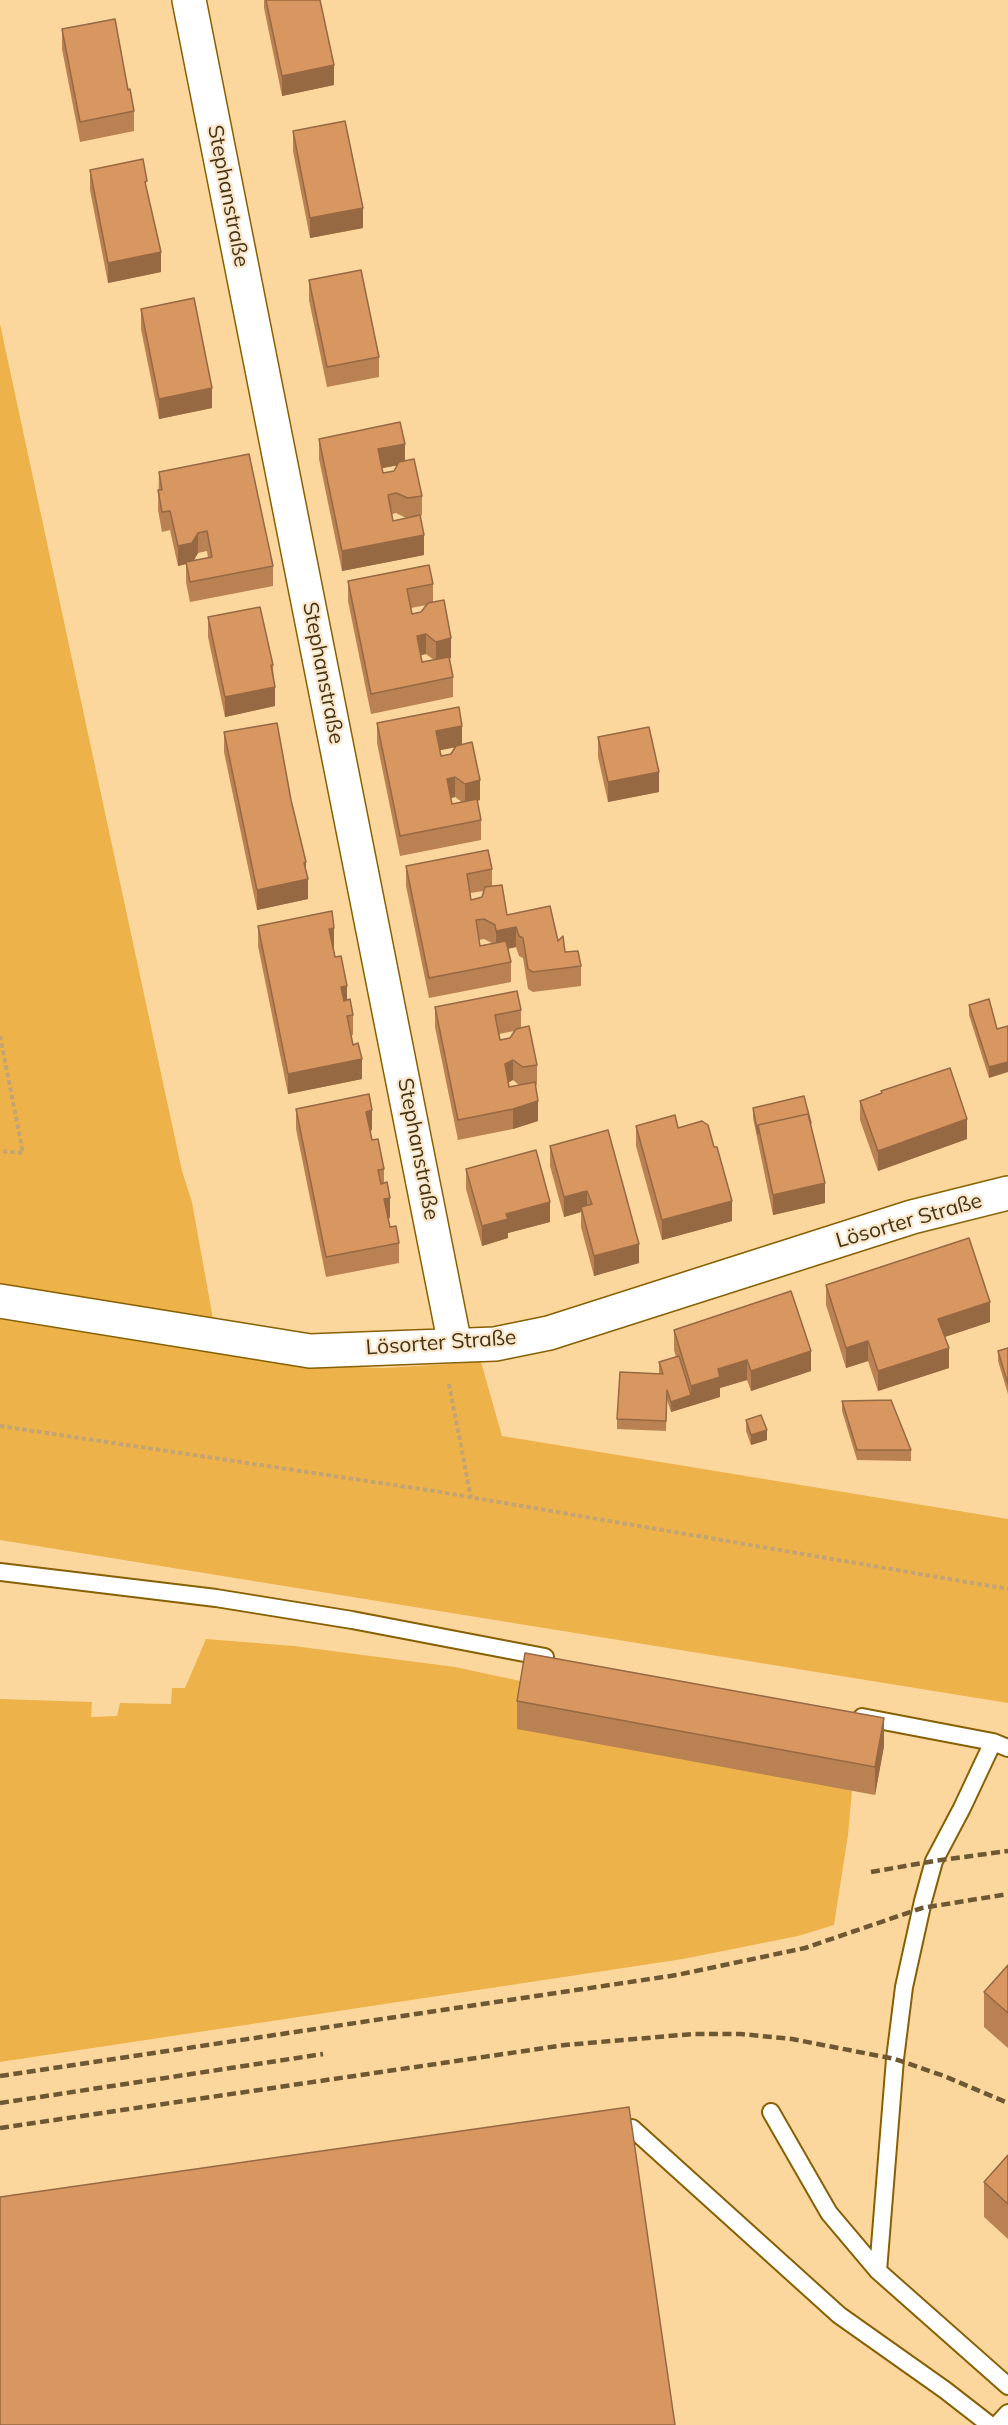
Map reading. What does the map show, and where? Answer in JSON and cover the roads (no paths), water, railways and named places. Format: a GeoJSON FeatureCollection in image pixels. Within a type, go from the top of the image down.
{"type":"FeatureCollection","features":[{"type":"Feature","properties":{"kind":"street","name":"Stephanstraße"},"geometry":{"type":"LineString","coordinates":[[189,0],[451,1359]]}},
{"type":"Feature","properties":{"kind":"street","name":"Lösorter Straße"},"geometry":{"type":"LineString","coordinates":[[0,1301],[310,1351],[451,1359],[495,1344],[549,1333],[912,1217],[1008,1193]]}},
{"type":"Feature","properties":{"kind":"lane"},"geometry":{"type":"LineString","coordinates":[[0,1572],[216,1598],[352,1620],[562,1660]]}},
{"type":"Feature","properties":{"kind":"lane"},"geometry":{"type":"LineString","coordinates":[[842,1714],[1000,1745],[934,1861],[904,1987],[895,2059],[878,2271]]}},
{"type":"Feature","properties":{"kind":"lane"},"geometry":{"type":"LineString","coordinates":[[771,2112],[829,2213],[878,2271],[1008,2386]]}},
{"type":"Feature","properties":{"kind":"lane"},"geometry":{"type":"LineString","coordinates":[[597,2133],[632,2128],[838,2315],[945,2390],[990,2425]]}},
{"type":"Feature","properties":{"kind":"lane"},"geometry":{"type":"LineString","coordinates":[[997,2425],[1008,2413]]}},
{"type":"Feature","properties":{"kind":"railway"},"geometry":{"type":"LineString","coordinates":[[871,1872],[1008,1851]]}},
{"type":"Feature","properties":{"kind":"railway"},"geometry":{"type":"LineString","coordinates":[[0,2076],[677,1975],[805,1948],[922,1908],[1008,1894]]}},
{"type":"Feature","properties":{"kind":"railway"},"geometry":{"type":"LineString","coordinates":[[0,2128],[565,2045],[693,2034],[741,2034],[792,2039],[895,2059],[944,2076],[1008,2103]]}},
{"type":"Feature","properties":{"kind":"railway"},"geometry":{"type":"LineString","coordinates":[[0,2103],[323,2054]]}}]}
